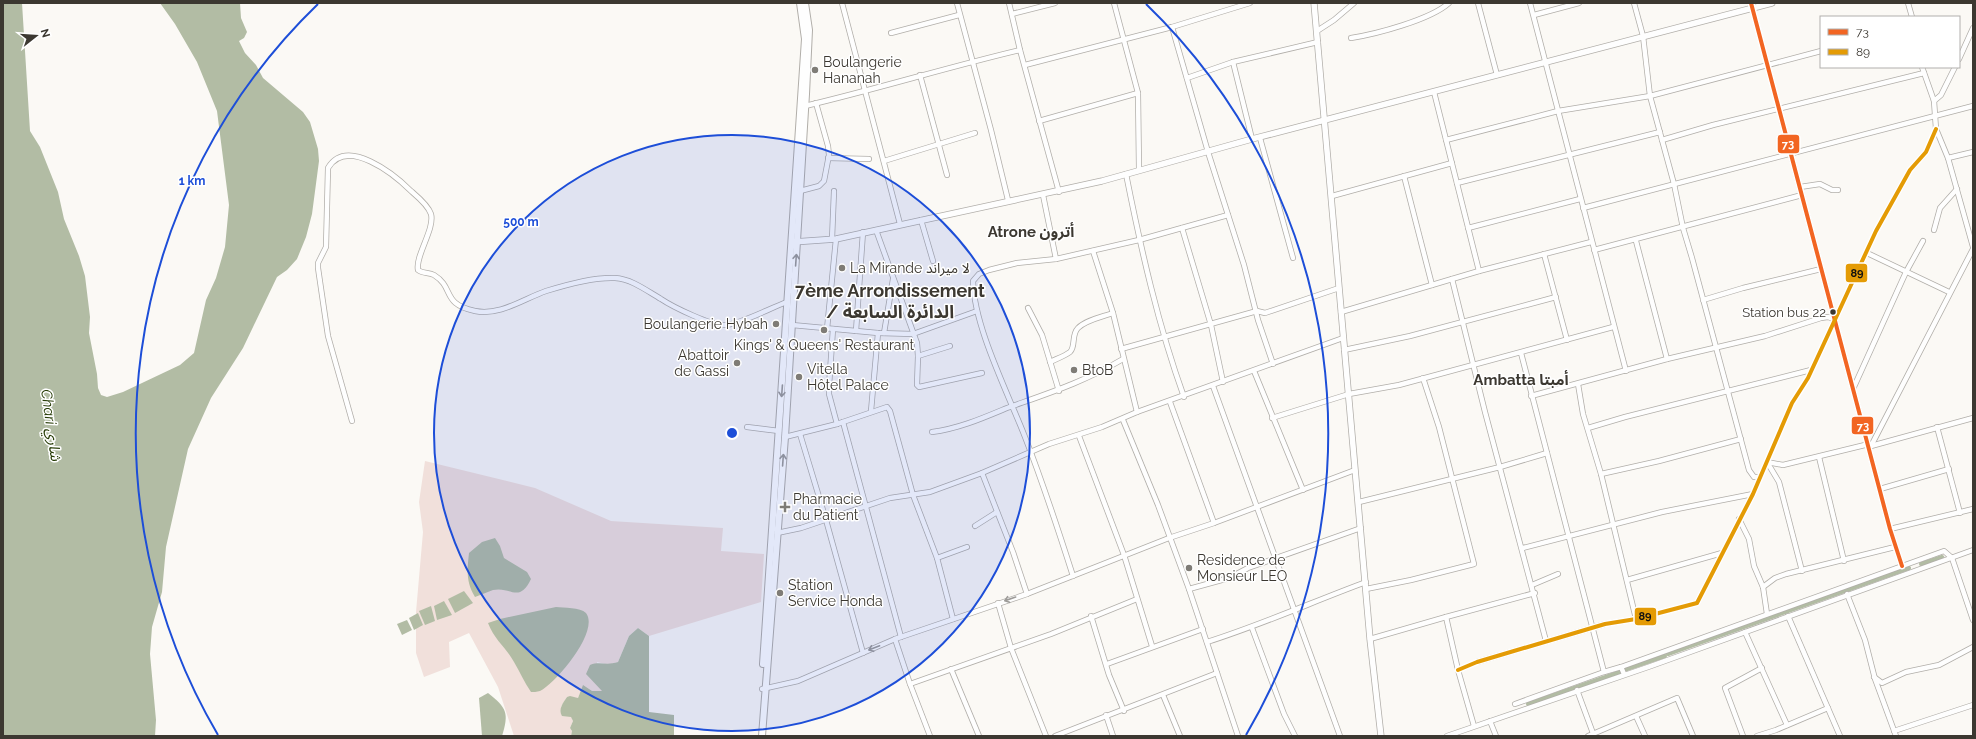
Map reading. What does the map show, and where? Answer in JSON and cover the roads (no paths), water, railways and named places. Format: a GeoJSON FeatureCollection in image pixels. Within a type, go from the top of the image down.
{"type":"FeatureCollection","features":[{"type":"Feature","properties":{"kind":"main road"},"geometry":{"type":"LineString","coordinates":[[758,736],[785,437],[792,325],[794,242],[804,39],[800,3]]}},
{"type":"Feature","properties":{"kind":"main road"},"geometry":{"type":"LineString","coordinates":[[762,736],[763,689],[787,302],[800,191],[805,106],[809,30],[805,3]]}},
{"type":"Feature","properties":{"kind":"street"},"geometry":{"type":"LineString","coordinates":[[842,3],[900,224]]}},
{"type":"Feature","properties":{"kind":"street"},"geometry":{"type":"LineString","coordinates":[[957,3],[971,62],[991,130],[1008,200]]}},
{"type":"Feature","properties":{"kind":"street"},"geometry":{"type":"LineString","coordinates":[[1009,3],[1020,50],[1059,192]]}},
{"type":"Feature","properties":{"kind":"street"},"geometry":{"type":"LineString","coordinates":[[1012,14],[1055,3]]}},
{"type":"Feature","properties":{"kind":"street"},"geometry":{"type":"LineString","coordinates":[[1114,3],[1138,93],[1139,170]]}},
{"type":"Feature","properties":{"kind":"street"},"geometry":{"type":"LineString","coordinates":[[1024,65],[1172,27],[1230,6],[1250,3]]}},
{"type":"Feature","properties":{"kind":"street"},"geometry":{"type":"LineString","coordinates":[[1314,3],[1370,640],[1381,736]]}},
{"type":"Feature","properties":{"kind":"street"},"geometry":{"type":"LineString","coordinates":[[1317,31],[1334,20],[1354,3]]}},
{"type":"Feature","properties":{"kind":"street"},"geometry":{"type":"LineString","coordinates":[[1350,38],[1373,34],[1422,19],[1434,14],[1449,3]]}},
{"type":"Feature","properties":{"kind":"street"},"geometry":{"type":"LineString","coordinates":[[1478,3],[1497,75]]}},
{"type":"Feature","properties":{"kind":"street"},"geometry":{"type":"LineString","coordinates":[[1530,3],[1558,110],[1568,155],[1626,371]]}},
{"type":"Feature","properties":{"kind":"street"},"geometry":{"type":"LineString","coordinates":[[1534,15],[1579,3]]}},
{"type":"Feature","properties":{"kind":"street"},"geometry":{"type":"LineString","coordinates":[[1634,3],[1643,36],[1650,96],[1674,184],[1683,228],[1715,349],[1749,470],[1754,477],[1760,477]]}},
{"type":"Feature","properties":{"kind":"street"},"geometry":{"type":"LineString","coordinates":[[794,242],[834,239],[1008,200],[1059,192],[1252,139],[1546,63],[1751,6],[1772,3]]}},
{"type":"Feature","properties":{"kind":"street"},"geometry":{"type":"LineString","coordinates":[[1908,3],[1912,16]]}},
{"type":"Feature","properties":{"kind":"street"},"geometry":{"type":"LineString","coordinates":[[1751,6],[1768,64],[1834,319],[1870,445],[1890,529],[1902,566]]}},
{"type":"Feature","properties":{"kind":"street"},"geometry":{"type":"LineString","coordinates":[[891,33],[959,15]]}},
{"type":"Feature","properties":{"kind":"street"},"geometry":{"type":"LineString","coordinates":[[1172,27],[1208,152],[1273,364]]}},
{"type":"Feature","properties":{"kind":"street"},"geometry":{"type":"LineString","coordinates":[[1960,57],[1973,28]]}},
{"type":"Feature","properties":{"kind":"street"},"geometry":{"type":"LineString","coordinates":[[1187,78],[1233,62],[1318,42]]}},
{"type":"Feature","properties":{"kind":"street"},"geometry":{"type":"LineString","coordinates":[[805,106],[865,92],[920,75],[1020,50]]}},
{"type":"Feature","properties":{"kind":"street"},"geometry":{"type":"LineString","coordinates":[[1446,140],[1558,110],[1650,96],[1820,51]]}},
{"type":"Feature","properties":{"kind":"street"},"geometry":{"type":"LineString","coordinates":[[1233,62],[1252,139]]}},
{"type":"Feature","properties":{"kind":"street"},"geometry":{"type":"LineString","coordinates":[[1870,445],[1973,248],[1948,158],[1936,129],[1934,101],[1922,68]]}},
{"type":"Feature","properties":{"kind":"street"},"geometry":{"type":"LineString","coordinates":[[1934,101],[1941,95],[1954,68]]}},
{"type":"Feature","properties":{"kind":"street"},"geometry":{"type":"LineString","coordinates":[[1662,140],[1924,73]]}},
{"type":"Feature","properties":{"kind":"street"},"geometry":{"type":"LineString","coordinates":[[920,75],[947,175]]}},
{"type":"Feature","properties":{"kind":"street"},"geometry":{"type":"LineString","coordinates":[[1434,92],[1479,271]]}},
{"type":"Feature","properties":{"kind":"street"},"geometry":{"type":"LineString","coordinates":[[1039,121],[1138,93]]}},
{"type":"Feature","properties":{"kind":"street"},"geometry":{"type":"LineString","coordinates":[[800,191],[819,186],[824,181],[828,158],[827,140],[816,104]]}},
{"type":"Feature","properties":{"kind":"street"},"geometry":{"type":"LineString","coordinates":[[1583,208],[1792,155],[1973,106]]}},
{"type":"Feature","properties":{"kind":"street"},"geometry":{"type":"LineString","coordinates":[[1458,670],[1546,641],[1592,629],[1605,624],[1636,619],[1697,603],[1753,494],[1792,403],[1811,370],[1876,231],[1910,170],[1926,152],[1936,129]]}},
{"type":"Feature","properties":{"kind":"street"},"geometry":{"type":"LineString","coordinates":[[1457,183],[1660,132]]}},
{"type":"Feature","properties":{"kind":"street"},"geometry":{"type":"LineString","coordinates":[[884,161],[939,146],[975,133]]}},
{"type":"Feature","properties":{"kind":"street"},"geometry":{"type":"LineString","coordinates":[[1260,138],[1293,258]]}},
{"type":"Feature","properties":{"kind":"street"},"geometry":{"type":"LineString","coordinates":[[1948,158],[1973,152]]}},
{"type":"Feature","properties":{"kind":"street"},"geometry":{"type":"LineString","coordinates":[[352,421],[328,336],[318,268],[318,262],[326,247],[328,168],[335,160],[346,156],[363,158],[387,170],[406,185],[430,212],[431,221],[425,245],[416,264],[418,270],[422,273],[434,275],[443,284],[453,302],[458,307],[492,313],[546,291],[606,278],[625,280],[671,305],[717,325],[734,324],[787,302]]}},
{"type":"Feature","properties":{"kind":"street"},"geometry":{"type":"LineString","coordinates":[[828,158],[869,158]]}},
{"type":"Feature","properties":{"kind":"street"},"geometry":{"type":"LineString","coordinates":[[1332,196],[1452,163]]}},
{"type":"Feature","properties":{"kind":"street"},"geometry":{"type":"LineString","coordinates":[[1126,174],[1139,240],[1172,365],[1184,397]]}},
{"type":"Feature","properties":{"kind":"street"},"geometry":{"type":"LineString","coordinates":[[1404,176],[1432,285]]}},
{"type":"Feature","properties":{"kind":"street"},"geometry":{"type":"LineString","coordinates":[[1800,187],[1820,184],[1832,190],[1838,190]]}},
{"type":"Feature","properties":{"kind":"street"},"geometry":{"type":"LineString","coordinates":[[1934,230],[1940,208],[1957,189]]}},
{"type":"Feature","properties":{"kind":"street"},"geometry":{"type":"LineString","coordinates":[[827,329],[834,239],[834,191]]}},
{"type":"Feature","properties":{"kind":"street"},"geometry":{"type":"LineString","coordinates":[[1042,195],[1056,259]]}},
{"type":"Feature","properties":{"kind":"street"},"geometry":{"type":"LineString","coordinates":[[1594,250],[1636,241],[1802,195]]}},
{"type":"Feature","properties":{"kind":"street"},"geometry":{"type":"LineString","coordinates":[[1468,228],[1580,198]]}},
{"type":"Feature","properties":{"kind":"street"},"geometry":{"type":"LineString","coordinates":[[1073,576],[1058,529],[977,311],[974,282],[978,274],[1017,263],[1056,259],[1093,251],[1139,240],[1228,215]]}},
{"type":"Feature","properties":{"kind":"street"},"geometry":{"type":"LineString","coordinates":[[922,220],[933,261]]}},
{"type":"Feature","properties":{"kind":"street"},"geometry":{"type":"LineString","coordinates":[[1182,228],[1211,324],[1223,382]]}},
{"type":"Feature","properties":{"kind":"street"},"geometry":{"type":"LineString","coordinates":[[876,230],[913,334],[918,356],[917,385],[919,387],[982,373]]}},
{"type":"Feature","properties":{"kind":"street"},"geometry":{"type":"LineString","coordinates":[[856,331],[863,232]]}},
{"type":"Feature","properties":{"kind":"street"},"geometry":{"type":"LineString","coordinates":[[1636,241],[1667,359]]}},
{"type":"Feature","properties":{"kind":"street"},"geometry":{"type":"LineString","coordinates":[[1853,388],[1906,272],[1923,241]]}},
{"type":"Feature","properties":{"kind":"street"},"geometry":{"type":"LineString","coordinates":[[1341,312],[1479,271],[1591,242]]}},
{"type":"Feature","properties":{"kind":"street"},"geometry":{"type":"LineString","coordinates":[[1093,251],[1113,313],[1122,349],[1123,360],[1137,412]]}},
{"type":"Feature","properties":{"kind":"street"},"geometry":{"type":"LineString","coordinates":[[1867,253],[1949,292]]}},
{"type":"Feature","properties":{"kind":"street"},"geometry":{"type":"LineString","coordinates":[[1544,254],[1567,340]]}},
{"type":"Feature","properties":{"kind":"street"},"geometry":{"type":"LineString","coordinates":[[1703,300],[1743,288],[1821,269]]}},
{"type":"Feature","properties":{"kind":"street"},"geometry":{"type":"LineString","coordinates":[[884,333],[893,278]]}},
{"type":"Feature","properties":{"kind":"street"},"geometry":{"type":"LineString","coordinates":[[1452,279],[1546,641]]}},
{"type":"Feature","properties":{"kind":"street"},"geometry":{"type":"LineString","coordinates":[[1122,349],[1257,312],[1265,313],[1339,288]]}},
{"type":"Feature","properties":{"kind":"street"},"geometry":{"type":"LineString","coordinates":[[1344,350],[1463,322],[1556,297]]}},
{"type":"Feature","properties":{"kind":"street"},"geometry":{"type":"LineString","coordinates":[[1028,308],[1042,335],[1059,391]]}},
{"type":"Feature","properties":{"kind":"street"},"geometry":{"type":"LineString","coordinates":[[792,325],[878,333],[913,334],[977,311]]}},
{"type":"Feature","properties":{"kind":"street"},"geometry":{"type":"LineString","coordinates":[[1050,362],[1069,352],[1072,348],[1074,333],[1078,328],[1084,324],[1113,313]]}},
{"type":"Feature","properties":{"kind":"street"},"geometry":{"type":"LineString","coordinates":[[1531,396],[1667,359],[1715,349],[1821,318],[1828,317],[1834,319]]}},
{"type":"Feature","properties":{"kind":"street"},"geometry":{"type":"LineString","coordinates":[[1272,418],[1349,394],[1399,385],[1614,327]]}},
{"type":"Feature","properties":{"kind":"street"},"geometry":{"type":"LineString","coordinates":[[833,329],[829,390],[837,424]]}},
{"type":"Feature","properties":{"kind":"street"},"geometry":{"type":"LineString","coordinates":[[871,411],[878,333]]}},
{"type":"Feature","properties":{"kind":"street"},"geometry":{"type":"LineString","coordinates":[[777,533],[826,520],[890,498],[930,492],[982,473],[1030,452],[1123,420],[1137,412],[1184,397],[1343,338]]}},
{"type":"Feature","properties":{"kind":"street"},"geometry":{"type":"LineString","coordinates":[[918,356],[950,346]]}},
{"type":"Feature","properties":{"kind":"street"},"geometry":{"type":"LineString","coordinates":[[1521,353],[1604,672]]}},
{"type":"Feature","properties":{"kind":"street"},"geometry":{"type":"LineString","coordinates":[[932,432],[952,429],[1013,406],[1059,391],[1104,371],[1123,360]]}},
{"type":"Feature","properties":{"kind":"street"},"geometry":{"type":"LineString","coordinates":[[1254,370],[1302,490]]}},
{"type":"Feature","properties":{"kind":"street"},"geometry":{"type":"LineString","coordinates":[[1588,428],[1811,370]]}},
{"type":"Feature","properties":{"kind":"street"},"geometry":{"type":"LineString","coordinates":[[1366,589],[1411,580],[1474,564],[1451,479],[1439,427],[1423,378]]}},
{"type":"Feature","properties":{"kind":"street"},"geometry":{"type":"LineString","coordinates":[[1578,384],[1583,414],[1614,524],[1636,619]]}},
{"type":"Feature","properties":{"kind":"street"},"geometry":{"type":"LineString","coordinates":[[1213,386],[1340,736]]}},
{"type":"Feature","properties":{"kind":"street"},"geometry":{"type":"LineString","coordinates":[[1170,402],[1214,523]]}},
{"type":"Feature","properties":{"kind":"street"},"geometry":{"type":"LineString","coordinates":[[785,437],[837,424],[883,406],[887,407],[890,411],[913,495],[937,558],[953,619]]}},
{"type":"Feature","properties":{"kind":"street"},"geometry":{"type":"LineString","coordinates":[[1123,420],[1158,505],[1189,589],[1238,736]]}},
{"type":"Feature","properties":{"kind":"street"},"geometry":{"type":"LineString","coordinates":[[1766,462],[1783,466],[1937,427],[1973,420]]}},
{"type":"Feature","properties":{"kind":"street"},"geometry":{"type":"LineString","coordinates":[[843,422],[901,637]]}},
{"type":"Feature","properties":{"kind":"street"},"geometry":{"type":"LineString","coordinates":[[747,427],[779,431]]}},
{"type":"Feature","properties":{"kind":"street"},"geometry":{"type":"LineString","coordinates":[[1937,427],[1960,513]]}},
{"type":"Feature","properties":{"kind":"street"},"geometry":{"type":"LineString","coordinates":[[800,434],[826,520],[863,653]]}},
{"type":"Feature","properties":{"kind":"street"},"geometry":{"type":"LineString","coordinates":[[1079,436],[1124,555],[1152,646]]}},
{"type":"Feature","properties":{"kind":"street"},"geometry":{"type":"LineString","coordinates":[[1601,474],[1659,461],[1741,439]]}},
{"type":"Feature","properties":{"kind":"street"},"geometry":{"type":"LineString","coordinates":[[1359,502],[1500,467],[1547,453]]}},
{"type":"Feature","properties":{"kind":"street"},"geometry":{"type":"LineString","coordinates":[[1819,457],[1844,561]]}},
{"type":"Feature","properties":{"kind":"street"},"geometry":{"type":"LineString","coordinates":[[1766,462],[1779,482],[1802,571]]}},
{"type":"Feature","properties":{"kind":"street"},"geometry":{"type":"LineString","coordinates":[[1880,489],[1949,469]]}},
{"type":"Feature","properties":{"kind":"street"},"geometry":{"type":"LineString","coordinates":[[763,689],[798,681],[895,639],[1027,594],[1124,555],[1355,470]]}},
{"type":"Feature","properties":{"kind":"street"},"geometry":{"type":"LineString","coordinates":[[982,473],[1027,594]]}},
{"type":"Feature","properties":{"kind":"street"},"geometry":{"type":"LineString","coordinates":[[1523,548],[1614,524],[1753,494]]}},
{"type":"Feature","properties":{"kind":"street"},"geometry":{"type":"LineString","coordinates":[[1890,529],[1973,509]]}},
{"type":"Feature","properties":{"kind":"street"},"geometry":{"type":"LineString","coordinates":[[975,526],[997,512]]}},
{"type":"Feature","properties":{"kind":"street"},"geometry":{"type":"LineString","coordinates":[[1739,519],[1749,539],[1754,566],[1763,587],[1767,614]]}},
{"type":"Feature","properties":{"kind":"street"},"geometry":{"type":"LineString","coordinates":[[1189,589],[1229,578],[1248,568],[1361,528]]}},
{"type":"Feature","properties":{"kind":"street"},"geometry":{"type":"LineString","coordinates":[[937,558],[967,547]]}},
{"type":"Feature","properties":{"kind":"street"},"geometry":{"type":"LineString","coordinates":[[1763,587],[1775,578],[1896,547]]}},
{"type":"Feature","properties":{"kind":"street"},"geometry":{"type":"LineString","coordinates":[[1447,736],[1745,632],[1847,594],[1973,550]]}},
{"type":"Feature","properties":{"kind":"street"},"geometry":{"type":"LineString","coordinates":[[1515,704],[1944,551],[1952,558],[1973,620]]}},
{"type":"Feature","properties":{"kind":"street"},"geometry":{"type":"LineString","coordinates":[[1628,580],[1722,553]]}},
{"type":"Feature","properties":{"kind":"street"},"geometry":{"type":"LineString","coordinates":[[1532,585],[1558,574]]}},
{"type":"Feature","properties":{"kind":"street"},"geometry":{"type":"LineString","coordinates":[[1207,642],[1252,628],[1294,609],[1366,582]]}},
{"type":"Feature","properties":{"kind":"street"},"geometry":{"type":"LineString","coordinates":[[1370,640],[1534,593]]}},
{"type":"Feature","properties":{"kind":"street"},"geometry":{"type":"LineString","coordinates":[[1847,594],[1865,640],[1874,677],[1896,736]]}},
{"type":"Feature","properties":{"kind":"street"},"geometry":{"type":"LineString","coordinates":[[910,684],[1051,634],[1091,616],[1137,599]]}},
{"type":"Feature","properties":{"kind":"street"},"geometry":{"type":"LineString","coordinates":[[1967,604],[1973,602]]}},
{"type":"Feature","properties":{"kind":"street"},"geometry":{"type":"LineString","coordinates":[[998,603],[1011,648],[1046,736]]}},
{"type":"Feature","properties":{"kind":"street"},"geometry":{"type":"LineString","coordinates":[[1091,616],[1110,675],[1124,711]]}},
{"type":"Feature","properties":{"kind":"street"},"geometry":{"type":"LineString","coordinates":[[1788,616],[1840,736]]}},
{"type":"Feature","properties":{"kind":"street"},"geometry":{"type":"LineString","coordinates":[[1446,617],[1458,670],[1474,726]]}},
{"type":"Feature","properties":{"kind":"street"},"geometry":{"type":"LineString","coordinates":[[1252,628],[1284,714],[1295,736]]}},
{"type":"Feature","properties":{"kind":"street"},"geometry":{"type":"LineString","coordinates":[[1107,664],[1152,646],[1203,629]]}},
{"type":"Feature","properties":{"kind":"street"},"geometry":{"type":"LineString","coordinates":[[1745,632],[1787,725]]}},
{"type":"Feature","properties":{"kind":"street"},"geometry":{"type":"LineString","coordinates":[[895,639],[930,736]]}},
{"type":"Feature","properties":{"kind":"street"},"geometry":{"type":"LineString","coordinates":[[1874,677],[1882,683],[1892,677],[1906,672],[1939,665],[1973,647]]}},
{"type":"Feature","properties":{"kind":"street"},"geometry":{"type":"LineString","coordinates":[[1622,667],[1624,674]]}},
{"type":"Feature","properties":{"kind":"street"},"geometry":{"type":"LineString","coordinates":[[1743,736],[1725,688],[1762,668]]}},
{"type":"Feature","properties":{"kind":"street"},"geometry":{"type":"LineString","coordinates":[[951,669],[979,736]]}},
{"type":"Feature","properties":{"kind":"street"},"geometry":{"type":"LineString","coordinates":[[1055,736],[1106,715],[1124,711],[1217,673]]}},
{"type":"Feature","properties":{"kind":"street"},"geometry":{"type":"LineString","coordinates":[[1578,690],[1591,735],[1677,698],[1693,736]]}},
{"type":"Feature","properties":{"kind":"street"},"geometry":{"type":"LineString","coordinates":[[1163,695],[1180,736]]}},
{"type":"Feature","properties":{"kind":"street"},"geometry":{"type":"LineString","coordinates":[[1894,731],[1973,705]]}},
{"type":"Feature","properties":{"kind":"street"},"geometry":{"type":"LineString","coordinates":[[1757,736],[1828,708]]}},
{"type":"Feature","properties":{"kind":"street"},"geometry":{"type":"LineString","coordinates":[[1106,715],[1113,736]]}},
{"type":"Feature","properties":{"kind":"street"},"geometry":{"type":"LineString","coordinates":[[1636,716],[1645,736]]}},
{"type":"Feature","properties":{"kind":"street"},"geometry":{"type":"LineString","coordinates":[[1490,721],[1496,736]]}},
{"type":"Feature","properties":{"kind":"water","name":"Chari شاري"},"geometry":{"type":"Polygon","coordinates":[[[3,3],[22,3],[30,131],[40,147],[58,192],[64,219],[79,256],[85,276],[90,317],[89,333],[97,374],[98,388],[101,395],[107,397],[123,392],[180,365],[194,353],[206,300],[216,278],[225,247],[229,205],[217,111],[197,62],[175,24],[160,3],[240,3],[241,18],[247,32],[244,38],[239,41],[245,53],[256,65],[263,78],[303,112],[310,122],[318,149],[319,161],[312,214],[306,237],[297,259],[287,270],[277,277],[243,348],[211,398],[188,449],[166,547],[162,592],[152,627],[150,654],[156,720],[155,736],[3,736],[3,3]]]}},
{"type":"Feature","properties":{"kind":"water"},"geometry":{"type":"Polygon","coordinates":[[[495,538],[500,546],[504,558],[527,572],[531,579],[523,591],[514,592],[499,589],[475,597],[470,586],[468,576],[469,553],[482,542],[495,538]]]}},
{"type":"Feature","properties":{"kind":"water"},"geometry":{"type":"Polygon","coordinates":[[[464,591],[473,603],[455,613],[448,599],[464,591]]]}},
{"type":"Feature","properties":{"kind":"water"},"geometry":{"type":"Polygon","coordinates":[[[444,601],[452,615],[437,620],[434,606],[444,601]]]}},
{"type":"Feature","properties":{"kind":"water"},"geometry":{"type":"Polygon","coordinates":[[[431,606],[435,621],[425,625],[419,611],[431,606]]]}},
{"type":"Feature","properties":{"kind":"water"},"geometry":{"type":"Polygon","coordinates":[[[556,607],[576,609],[586,613],[589,621],[587,632],[574,656],[556,678],[540,691],[531,692],[511,657],[494,635],[488,623],[556,607]]]}},
{"type":"Feature","properties":{"kind":"water"},"geometry":{"type":"Polygon","coordinates":[[[418,613],[423,625],[414,630],[409,618],[418,613]]]}},
{"type":"Feature","properties":{"kind":"water"},"geometry":{"type":"Polygon","coordinates":[[[407,620],[412,630],[402,635],[397,624],[407,620]]]}},
{"type":"Feature","properties":{"kind":"water"},"geometry":{"type":"Polygon","coordinates":[[[638,628],[649,636],[649,712],[674,715],[674,736],[571,736],[572,731],[570,728],[573,721],[571,717],[562,716],[561,713],[561,708],[567,697],[570,696],[578,698],[583,685],[592,691],[602,691],[586,674],[590,665],[597,663],[610,664],[618,662],[629,636],[638,628]]]}},
{"type":"Feature","properties":{"kind":"water"},"geometry":{"type":"Polygon","coordinates":[[[488,693],[503,707],[505,712],[506,716],[502,736],[482,736],[479,698],[488,693]]]}},
{"type":"Feature","properties":{"kind":"waterway"},"geometry":{"type":"LineString","coordinates":[[1921,564],[1942,557]]}},
{"type":"Feature","properties":{"kind":"waterway"},"geometry":{"type":"LineString","coordinates":[[1668,654],[1909,568]]}},
{"type":"Feature","properties":{"kind":"waterway"},"geometry":{"type":"LineString","coordinates":[[1624,670],[1665,656]]}},
{"type":"Feature","properties":{"kind":"waterway"},"geometry":{"type":"LineString","coordinates":[[1528,704],[1620,672]]}},
{"type":"Feature","properties":{"kind":"place","name":"Boulangerie Hananah"},"geometry":{"type":"Point","coordinates":[815,70]}},
{"type":"Feature","properties":{"kind":"place","name":"La Mirande لا ميراند"},"geometry":{"type":"Point","coordinates":[842,268]}},
{"type":"Feature","properties":{"kind":"place","name":"Station bus 22"},"geometry":{"type":"Point","coordinates":[1833,312]}},
{"type":"Feature","properties":{"kind":"place","name":"Boulangerie Hybah"},"geometry":{"type":"Point","coordinates":[776,324]}},
{"type":"Feature","properties":{"kind":"place","name":"Kings' & Queens' Restaurant"},"geometry":{"type":"Point","coordinates":[824,330]}},
{"type":"Feature","properties":{"kind":"place","name":"Abattoir de Gassi"},"geometry":{"type":"Point","coordinates":[737,363]}},
{"type":"Feature","properties":{"kind":"place","name":"BtoB"},"geometry":{"type":"Point","coordinates":[1074,370]}},
{"type":"Feature","properties":{"kind":"place","name":"Vitella Hôtel Palace"},"geometry":{"type":"Point","coordinates":[799,377]}},
{"type":"Feature","properties":{"kind":"place","name":"Pharmacie du Patient"},"geometry":{"type":"Point","coordinates":[785,507]}},
{"type":"Feature","properties":{"kind":"place","name":"Residence de Monsieur LEO"},"geometry":{"type":"Point","coordinates":[1189,568]}},
{"type":"Feature","properties":{"kind":"place","name":"Station Service Honda"},"geometry":{"type":"Point","coordinates":[780,593]}},
{"type":"Feature","properties":{"kind":"district","name":"Atrone أترون"},"geometry":{"type":"Point","coordinates":[1031,232]}},
{"type":"Feature","properties":{"kind":"district","name":"7ème Arrondissement / الدائرة السابعة"},"geometry":{"type":"Point","coordinates":[890,300]}},
{"type":"Feature","properties":{"kind":"district","name":"Ambatta أمبتا"},"geometry":{"type":"Point","coordinates":[1521,380]}}]}
